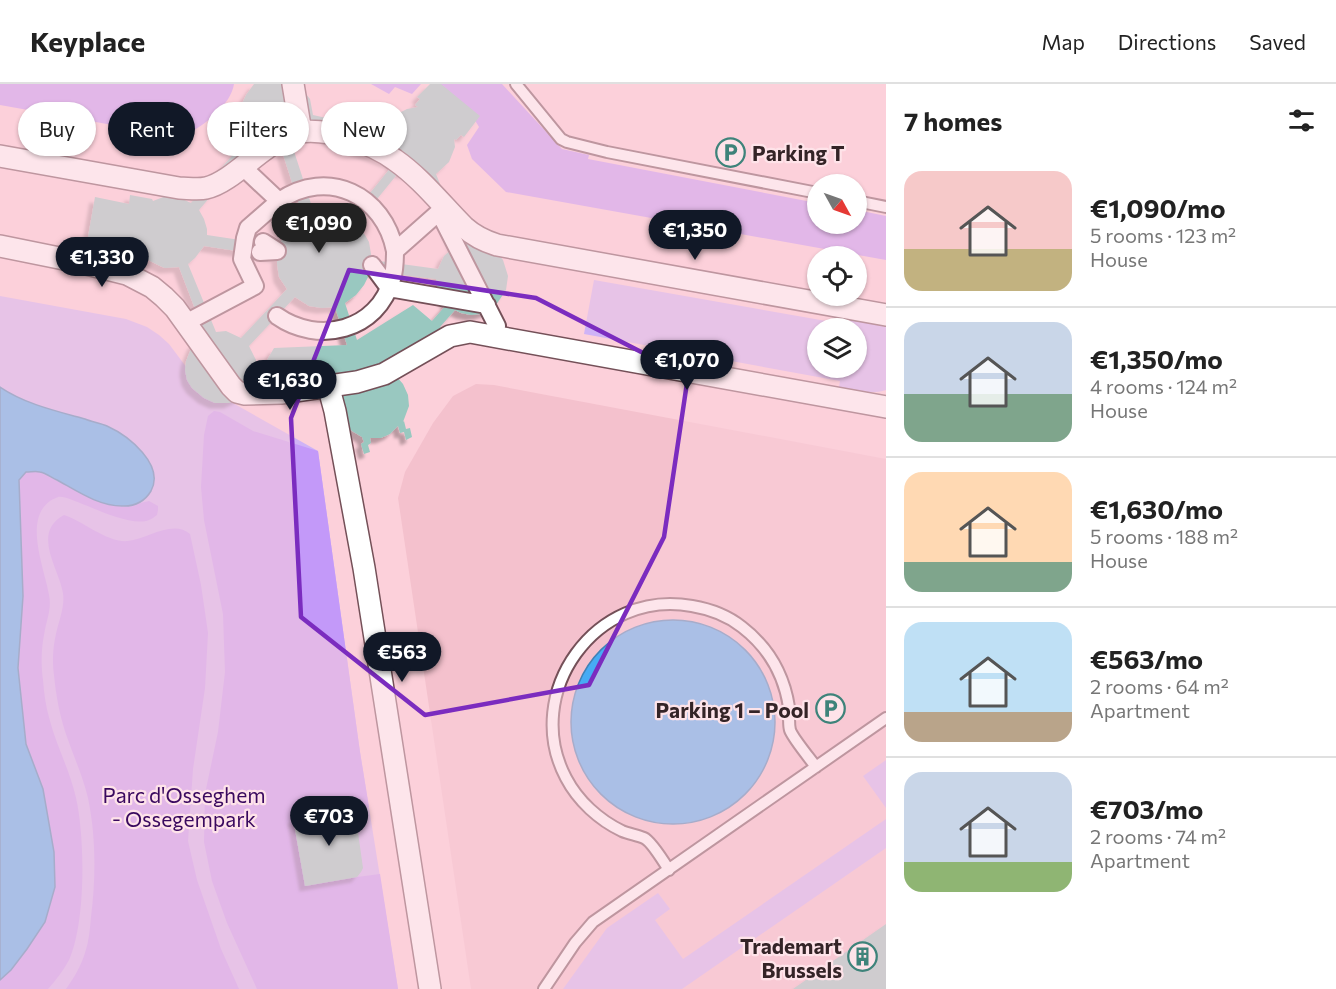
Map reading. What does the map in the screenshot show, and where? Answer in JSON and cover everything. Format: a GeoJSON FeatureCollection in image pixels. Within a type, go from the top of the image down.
{"type":"FeatureCollection","features":[{"type":"Feature","properties":{"kind":"street"},"geometry":{"type":"LineString","coordinates":[[293,84],[296,102]]}},
{"type":"Feature","properties":{"kind":"street"},"geometry":{"type":"LineString","coordinates":[[309,132],[320,132],[351,139],[394,159],[472,234],[496,245],[883,315]]}},
{"type":"Feature","properties":{"kind":"street"},"geometry":{"type":"LineString","coordinates":[[0,156],[179,188],[205,189],[222,182],[255,156]]}},
{"type":"Feature","properties":{"kind":"street"},"geometry":{"type":"LineString","coordinates":[[247,171],[279,201]]}},
{"type":"Feature","properties":{"kind":"street"},"geometry":{"type":"LineString","coordinates":[[191,320],[255,286],[242,259],[253,245],[248,228],[279,201],[296,192],[314,187],[333,187],[352,193],[368,202],[381,216],[390,233],[395,251],[394,270],[389,288],[379,305],[357,323],[339,330],[321,332],[302,329],[277,316]]}},
{"type":"Feature","properties":{"kind":"street"},"geometry":{"type":"LineString","coordinates":[[395,251],[439,212],[487,305],[496,331]]}},
{"type":"Feature","properties":{"kind":"street"},"geometry":{"type":"LineString","coordinates":[[0,246],[79,262],[127,274],[139,280],[158,292],[175,308],[223,377],[237,392],[245,394],[281,393],[357,382],[384,374],[450,336],[470,332],[496,331],[886,407]]}},
{"type":"Feature","properties":{"kind":"street"},"geometry":{"type":"LineString","coordinates":[[372,265],[389,288],[487,305]]}},
{"type":"Feature","properties":{"kind":"street"},"geometry":{"type":"LineString","coordinates":[[328,386],[335,411],[364,568],[430,989]]}},
{"type":"Feature","properties":{"kind":"street"},"geometry":{"type":"LineString","coordinates":[[864,404],[886,399]]}},
{"type":"Feature","properties":{"kind":"lane"},"geometry":{"type":"LineString","coordinates":[[516,84],[556,134],[567,142],[607,152],[807,191]]}},
{"type":"Feature","properties":{"kind":"lane"},"geometry":{"type":"LineString","coordinates":[[867,203],[886,207]]}},
{"type":"Feature","properties":{"kind":"lane"},"geometry":{"type":"LineString","coordinates":[[669,870],[645,838],[621,830],[590,809],[567,779],[556,751],[553,724],[554,705],[559,685],[567,666],[578,650],[608,622],[625,613],[645,607],[685,604],[723,615],[740,626],[769,654],[779,671],[790,710],[790,730],[816,767]]}},
{"type":"Feature","properties":{"kind":"lane"},"geometry":{"type":"LineString","coordinates":[[544,989],[575,943],[593,922],[886,718]]}},
{"type":"Feature","properties":{"kind":"highlighted area"},"geometry":{"type":"Polygon","coordinates":[[[349,270],[536,298],[688,376],[664,537],[589,685],[425,715],[301,617],[291,418],[349,270]]]}},
{"type":"Feature","properties":{"kind":"shaded area"},"geometry":{"type":"Polygon","coordinates":[[[476,384],[494,385],[886,459],[886,989],[471,989],[398,498],[405,472],[433,423],[453,396],[476,384]]]}},
{"type":"Feature","properties":{"kind":"green space"},"geometry":{"type":"Polygon","coordinates":[[[0,84],[234,84],[226,102],[207,102],[207,121],[195,129],[195,102],[108,102],[108,124],[96,122],[96,102],[18,102],[18,108],[0,105],[0,84]]]}},
{"type":"Feature","properties":{"kind":"green space"},"geometry":{"type":"Polygon","coordinates":[[[371,84],[421,84],[412,94],[395,87],[389,94],[371,84]]]}},
{"type":"Feature","properties":{"kind":"green space"},"geometry":{"type":"Polygon","coordinates":[[[434,84],[502,84],[562,149],[589,155],[588,159],[807,201],[807,234],[867,234],[867,212],[886,216],[886,260],[867,257],[867,246],[808,246],[506,192],[472,159],[467,145],[479,127],[473,117],[434,84]]]}},
{"type":"Feature","properties":{"kind":"green space"},"geometry":{"type":"Polygon","coordinates":[[[594,280],[809,318],[807,318],[807,375],[584,334],[594,280]]]}},
{"type":"Feature","properties":{"kind":"green space","name":"Parc d'Osseghem - Ossegempark"},"geometry":{"type":"Polygon","coordinates":[[[0,296],[126,319],[147,327],[169,344],[199,384],[318,451],[360,752],[398,989],[0,989],[0,296]]]}},
{"type":"Feature","properties":{"kind":"green space"},"geometry":{"type":"Polygon","coordinates":[[[867,323],[886,327],[886,390],[857,391],[839,387],[840,381],[824,378],[867,378],[867,323]]]}},
{"type":"Feature","properties":{"kind":"green space"},"geometry":{"type":"Polygon","coordinates":[[[214,411],[220,412],[253,431],[318,451],[369,807],[293,819],[305,886],[380,874],[398,989],[257,989],[227,923],[212,881],[204,842],[205,794],[218,732],[225,672],[223,614],[204,520],[201,487],[204,435],[208,416],[214,411]]]}},
{"type":"Feature","properties":{"kind":"green space"},"geometry":{"type":"Polygon","coordinates":[[[26,472],[40,472],[99,502],[123,507],[149,501],[158,506],[158,510],[157,515],[150,520],[134,521],[58,497],[42,509],[38,520],[38,546],[50,600],[42,652],[44,690],[46,706],[73,788],[79,815],[82,857],[81,903],[75,944],[69,960],[48,989],[0,989],[0,980],[11,970],[45,922],[55,887],[43,789],[26,744],[18,668],[23,596],[19,480],[26,472]]]}},
{"type":"Feature","properties":{"kind":"green space"},"geometry":{"type":"Polygon","coordinates":[[[64,515],[120,541],[135,540],[176,528],[190,534],[208,633],[205,688],[193,769],[188,841],[197,880],[221,949],[239,989],[66,989],[83,958],[90,930],[94,857],[93,827],[88,798],[62,722],[53,670],[54,644],[63,593],[48,541],[49,531],[54,522],[64,515]]]}},
{"type":"Feature","properties":{"kind":"green space"},"geometry":{"type":"Polygon","coordinates":[[[886,760],[886,808],[863,776],[886,760]]]}},
{"type":"Feature","properties":{"kind":"green space"},"geometry":{"type":"Polygon","coordinates":[[[886,819],[886,848],[682,989],[563,989],[607,928],[658,893],[670,909],[655,920],[683,959],[886,819]]]}},
{"type":"Feature","properties":{"kind":"water"},"geometry":{"type":"Polygon","coordinates":[[[0,387],[30,402],[104,425],[116,431],[142,452],[153,471],[154,481],[149,495],[143,500],[132,505],[115,506],[98,501],[42,473],[26,472],[19,480],[23,596],[18,668],[26,744],[43,789],[54,852],[55,887],[45,922],[11,970],[0,980],[0,387]]]}},
{"type":"Feature","properties":{"kind":"water"},"geometry":{"type":"Polygon","coordinates":[[[663,620],[683,620],[712,627],[738,643],[752,657],[768,683],[775,722],[768,761],[752,787],[738,801],[703,820],[683,824],[663,824],[634,817],[608,801],[594,787],[575,752],[571,732],[571,712],[578,683],[594,657],[608,643],[643,624],[663,620]]]}},
{"type":"Feature","properties":{"kind":"building"},"geometry":{"type":"Polygon","coordinates":[[[254,84],[298,84],[310,99],[313,115],[321,117],[321,137],[309,133],[309,102],[243,102],[254,84]]]}},
{"type":"Feature","properties":{"kind":"building"},"geometry":{"type":"Polygon","coordinates":[[[430,84],[441,84],[480,116],[464,137],[461,135],[456,140],[454,139],[455,147],[449,162],[436,174],[464,244],[477,243],[499,255],[503,260],[508,276],[506,290],[489,311],[471,315],[455,310],[440,327],[444,330],[397,377],[408,395],[409,406],[403,422],[406,429],[410,428],[412,437],[406,440],[404,432],[400,433],[398,426],[390,434],[381,438],[370,438],[371,443],[368,445],[370,452],[364,454],[361,444],[364,442],[362,437],[344,423],[337,397],[254,380],[238,399],[229,403],[215,403],[204,398],[192,388],[185,370],[193,344],[205,335],[179,267],[165,268],[150,261],[144,255],[142,257],[120,253],[122,243],[88,237],[95,197],[129,204],[130,195],[153,201],[166,196],[176,196],[191,203],[232,156],[245,156],[199,210],[204,219],[207,235],[279,246],[287,229],[303,217],[284,156],[296,156],[314,213],[331,212],[349,219],[392,166],[390,163],[371,156],[407,156],[407,109],[418,107],[415,105],[420,99],[417,97],[430,84]],[[399,172],[356,225],[369,242],[372,260],[438,269],[444,256],[454,247],[427,178],[399,172]],[[204,246],[188,264],[216,332],[226,331],[241,338],[287,289],[279,277],[277,257],[204,246]],[[371,271],[364,285],[345,303],[357,340],[413,305],[432,321],[447,304],[438,291],[436,279],[371,271]],[[295,297],[249,346],[256,360],[257,372],[260,372],[274,348],[347,345],[335,307],[309,306],[295,297]],[[353,372],[279,376],[340,389],[353,372]]]}},
{"type":"Feature","properties":{"kind":"building"},"geometry":{"type":"Polygon","coordinates":[[[347,811],[356,818],[363,868],[361,872],[357,877],[305,886],[293,818],[347,811]]]}},
{"type":"Feature","properties":{"kind":"building","name":"Trademart Brussels"},"geometry":{"type":"Polygon","coordinates":[[[886,924],[886,989],[793,989],[886,924]]]}},
{"type":"Feature","properties":{"kind":"place","name":"Parking T"},"geometry":{"type":"Point","coordinates":[731,152]}},
{"type":"Feature","properties":{"kind":"place","name":"Parking 1 – Pool"},"geometry":{"type":"Point","coordinates":[830,709]}},
{"type":"Feature","properties":{"kind":"place","name":"Trademart Brussels"},"geometry":{"type":"Point","coordinates":[863,957]}}]}
